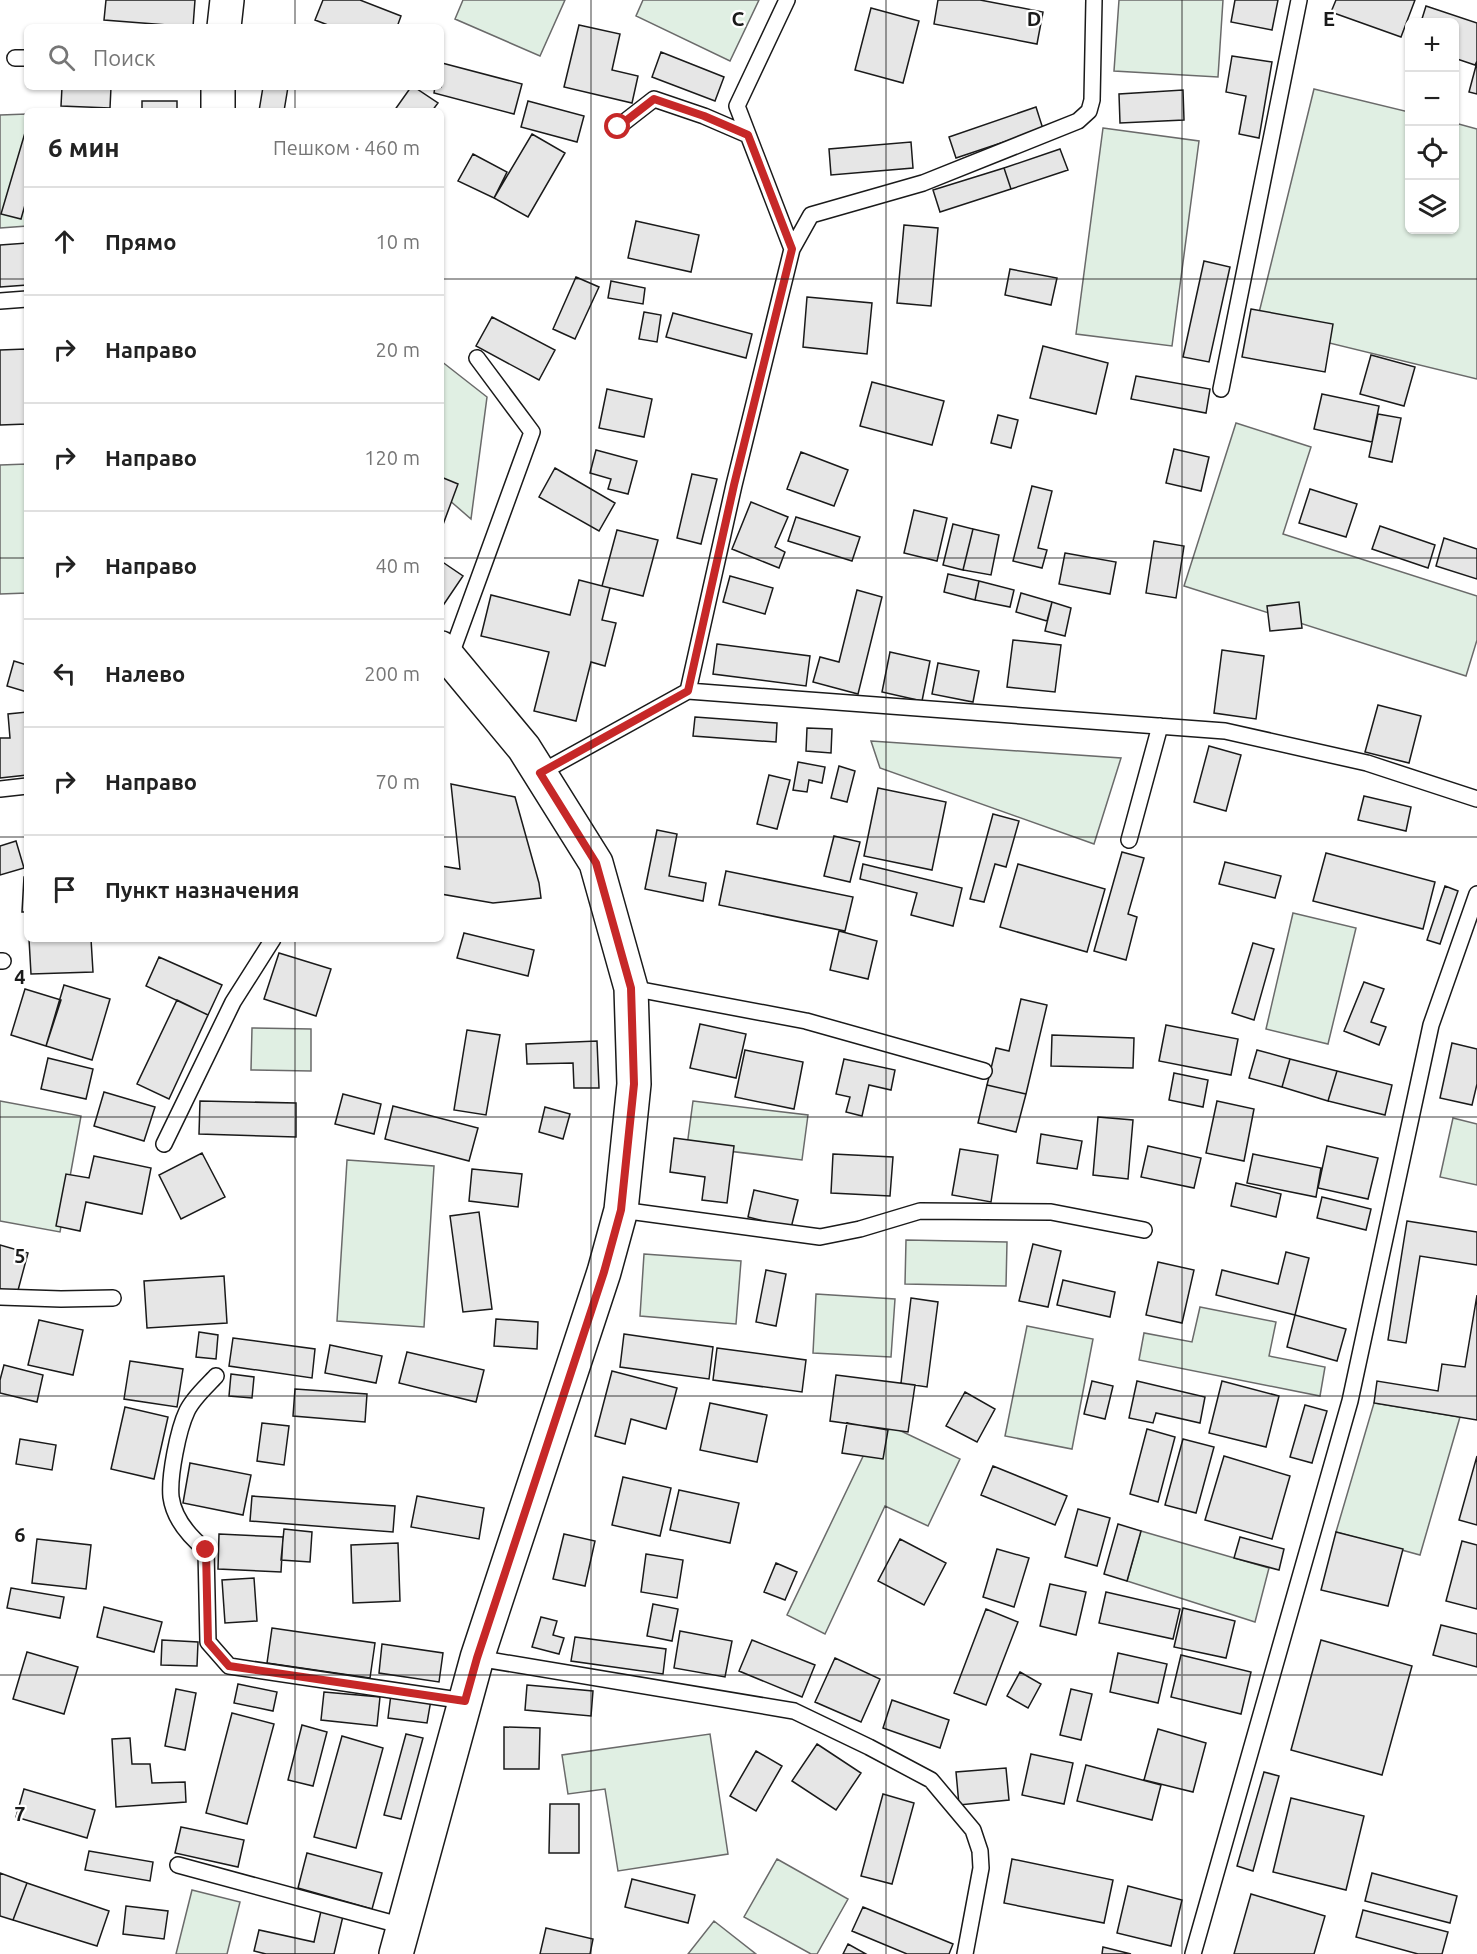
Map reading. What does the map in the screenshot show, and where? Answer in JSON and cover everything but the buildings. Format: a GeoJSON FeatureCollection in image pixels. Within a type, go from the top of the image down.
{"type":"FeatureCollection","features":[{"type":"Feature","properties":{"kind":"street"},"geometry":{"type":"LineString","coordinates":[[224,24],[226,0]]}},
{"type":"Feature","properties":{"kind":"street"},"geometry":{"type":"LineString","coordinates":[[218,90],[218,108]]}},
{"type":"Feature","properties":{"kind":"street"},"geometry":{"type":"LineString","coordinates":[[400,1940],[477,1658],[604,1272],[621,1210],[634,1084],[631,988],[596,863],[524,748],[444,660]]}},
{"type":"Feature","properties":{"kind":"lane"},"geometry":{"type":"LineString","coordinates":[[787,0],[737,106],[792,249]]}},
{"type":"Feature","properties":{"kind":"lane"},"geometry":{"type":"LineString","coordinates":[[688,691],[734,485],[792,249],[811,215],[923,183],[1078,121],[1089,111],[1092,100],[1094,0]]}},
{"type":"Feature","properties":{"kind":"lane"},"geometry":{"type":"LineString","coordinates":[[1221,389],[1299,0]]}},
{"type":"Feature","properties":{"kind":"lane"},"geometry":{"type":"LineString","coordinates":[[618,127],[654,99],[704,116],[748,135]]}},
{"type":"Feature","properties":{"kind":"lane"},"geometry":{"type":"LineString","coordinates":[[0,301],[24,299]]}},
{"type":"Feature","properties":{"kind":"lane"},"geometry":{"type":"LineString","coordinates":[[444,660],[532,432],[477,358]]}},
{"type":"Feature","properties":{"kind":"lane"},"geometry":{"type":"LineString","coordinates":[[540,773],[688,691],[1225,731],[1356,760],[1477,800]]}},
{"type":"Feature","properties":{"kind":"lane"},"geometry":{"type":"LineString","coordinates":[[1129,840],[1160,726]]}},
{"type":"Feature","properties":{"kind":"lane"},"geometry":{"type":"LineString","coordinates":[[0,789],[24,786]]}},
{"type":"Feature","properties":{"kind":"lane"},"geometry":{"type":"LineString","coordinates":[[1193,1954],[1350,1401],[1431,1025],[1477,894]]}},
{"type":"Feature","properties":{"kind":"lane"},"geometry":{"type":"LineString","coordinates":[[164,1144],[233,1002],[271,942]]}},
{"type":"Feature","properties":{"kind":"lane"},"geometry":{"type":"LineString","coordinates":[[631,988],[806,1021],[984,1071]]}},
{"type":"Feature","properties":{"kind":"lane"},"geometry":{"type":"LineString","coordinates":[[621,1210],[820,1238],[920,1211],[1051,1212],[1144,1230]]}},
{"type":"Feature","properties":{"kind":"lane"},"geometry":{"type":"LineString","coordinates":[[0,1297],[113,1298]]}},
{"type":"Feature","properties":{"kind":"lane"},"geometry":{"type":"LineString","coordinates":[[216,1376],[187,1409],[175,1448],[171,1498],[184,1529],[206,1550],[208,1642],[229,1666],[465,1701]]}},
{"type":"Feature","properties":{"kind":"lane"},"geometry":{"type":"LineString","coordinates":[[477,1658],[794,1711],[931,1780],[973,1830],[980,1851],[981,1868],[965,1954]]}},
{"type":"Feature","properties":{"kind":"lane"},"geometry":{"type":"LineString","coordinates":[[178,1865],[400,1940]]}},
{"type":"Feature","properties":{"kind":"green space"},"geometry":{"type":"Polygon","coordinates":[[[463,0],[565,0],[540,56],[455,19],[463,0]]]}},
{"type":"Feature","properties":{"kind":"green space"},"geometry":{"type":"Polygon","coordinates":[[[643,0],[759,0],[730,61],[636,16],[643,0]]]}},
{"type":"Feature","properties":{"kind":"green space"},"geometry":{"type":"Polygon","coordinates":[[[1119,0],[1223,0],[1218,77],[1114,71],[1119,0]]]}},
{"type":"Feature","properties":{"kind":"green space"},"geometry":{"type":"Polygon","coordinates":[[[1314,89],[1405,111],[1405,234],[1459,234],[1459,124],[1477,129],[1477,379],[1256,325],[1314,89]]]}},
{"type":"Feature","properties":{"kind":"green space"},"geometry":{"type":"Polygon","coordinates":[[[24,114],[24,226],[0,228],[0,115],[24,114]]]}},
{"type":"Feature","properties":{"kind":"green space"},"geometry":{"type":"Polygon","coordinates":[[[1103,128],[1199,141],[1172,346],[1076,334],[1103,128]]]}},
{"type":"Feature","properties":{"kind":"green space"},"geometry":{"type":"Polygon","coordinates":[[[444,363],[487,397],[471,519],[444,496],[444,363]]]}},
{"type":"Feature","properties":{"kind":"green space"},"geometry":{"type":"Polygon","coordinates":[[[1236,423],[1311,447],[1283,534],[1477,596],[1477,640],[1466,676],[1184,586],[1236,423]]]}},
{"type":"Feature","properties":{"kind":"green space"},"geometry":{"type":"Polygon","coordinates":[[[24,464],[24,593],[0,594],[0,465],[24,464]]]}},
{"type":"Feature","properties":{"kind":"green space"},"geometry":{"type":"Polygon","coordinates":[[[871,741],[1121,758],[1094,844],[880,768],[871,741]]]}},
{"type":"Feature","properties":{"kind":"green space"},"geometry":{"type":"Polygon","coordinates":[[[1293,913],[1356,928],[1328,1044],[1266,1029],[1293,913]]]}},
{"type":"Feature","properties":{"kind":"green space"},"geometry":{"type":"Polygon","coordinates":[[[252,1028],[311,1029],[311,1071],[251,1070],[252,1028]]]}},
{"type":"Feature","properties":{"kind":"green space"},"geometry":{"type":"Polygon","coordinates":[[[0,1101],[81,1116],[60,1232],[0,1221],[0,1101]]]}},
{"type":"Feature","properties":{"kind":"green space"},"geometry":{"type":"Polygon","coordinates":[[[693,1101],[808,1115],[802,1160],[687,1146],[693,1101]]]}},
{"type":"Feature","properties":{"kind":"green space"},"geometry":{"type":"Polygon","coordinates":[[[1453,1118],[1477,1124],[1477,1185],[1440,1177],[1453,1118]]]}},
{"type":"Feature","properties":{"kind":"green space"},"geometry":{"type":"Polygon","coordinates":[[[347,1160],[434,1166],[424,1327],[337,1321],[347,1160]]]}},
{"type":"Feature","properties":{"kind":"green space"},"geometry":{"type":"Polygon","coordinates":[[[906,1240],[1007,1242],[1006,1286],[905,1284],[906,1240]]]}},
{"type":"Feature","properties":{"kind":"green space"},"geometry":{"type":"Polygon","coordinates":[[[644,1254],[741,1261],[736,1324],[640,1316],[644,1254]]]}},
{"type":"Feature","properties":{"kind":"green space"},"geometry":{"type":"Polygon","coordinates":[[[816,1294],[895,1299],[891,1357],[813,1353],[816,1294]]]}},
{"type":"Feature","properties":{"kind":"green space"},"geometry":{"type":"Polygon","coordinates":[[[1200,1307],[1276,1322],[1269,1356],[1325,1367],[1320,1396],[1139,1360],[1144,1333],[1192,1342],[1200,1307]]]}},
{"type":"Feature","properties":{"kind":"green space"},"geometry":{"type":"Polygon","coordinates":[[[1027,1326],[1093,1339],[1072,1449],[1005,1436],[1027,1326]]]}},
{"type":"Feature","properties":{"kind":"green space"},"geometry":{"type":"Polygon","coordinates":[[[1374,1403],[1460,1417],[1420,1555],[1336,1532],[1374,1403]]]}},
{"type":"Feature","properties":{"kind":"green space"},"geometry":{"type":"Polygon","coordinates":[[[880,1421],[960,1459],[928,1526],[885,1506],[825,1634],[787,1615],[880,1421]]]}},
{"type":"Feature","properties":{"kind":"green space"},"geometry":{"type":"Polygon","coordinates":[[[1141,1531],[1269,1568],[1255,1622],[1127,1581],[1141,1531]]]}},
{"type":"Feature","properties":{"kind":"green space"},"geometry":{"type":"Polygon","coordinates":[[[710,1734],[728,1854],[618,1871],[605,1789],[568,1794],[562,1755],[710,1734]]]}},
{"type":"Feature","properties":{"kind":"green space"},"geometry":{"type":"Polygon","coordinates":[[[777,1859],[848,1899],[817,1954],[811,1954],[744,1917],[777,1859]]]}},
{"type":"Feature","properties":{"kind":"green space"},"geometry":{"type":"Polygon","coordinates":[[[192,1890],[240,1902],[227,1954],[176,1954],[192,1890]]]}},
{"type":"Feature","properties":{"kind":"green space"},"geometry":{"type":"Polygon","coordinates":[[[714,1921],[756,1954],[688,1954],[714,1921]]]}},
{"type":"Feature","properties":{"kind":"route"},"geometry":{"type":"LineString","coordinates":[[206,1550],[208,1642],[229,1666],[465,1701],[477,1658],[604,1272],[621,1210],[634,1084],[631,988],[596,863],[540,773],[688,691],[734,485],[792,249],[748,135],[704,116],[654,99],[618,127]]}}]}
